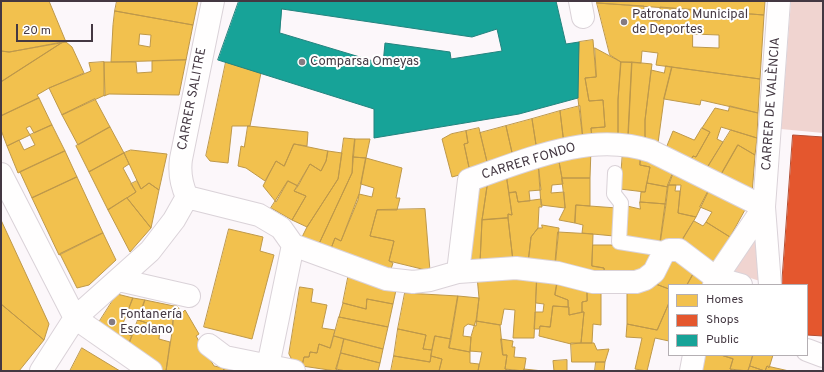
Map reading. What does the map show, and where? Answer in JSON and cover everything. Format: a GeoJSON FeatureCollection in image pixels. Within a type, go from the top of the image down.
{"type":"FeatureCollection","features":[{"type":"Feature","properties":{"kind":"street","name":"CARRER SALITRE"},"geometry":{"type":"LineString","coordinates":[[187,197],[182,187],[179,173],[213,1]]}},
{"type":"Feature","properties":{"kind":"street","name":"CARRER DE VALÈNCIA"},"geometry":{"type":"LineString","coordinates":[[770,284],[764,207],[779,1]]}},
{"type":"Feature","properties":{"kind":"street","name":"CARRER FONDO"},"geometry":{"type":"LineString","coordinates":[[458,272],[470,180],[557,151],[591,144],[638,146],[764,207]]}},
{"type":"Feature","properties":{"kind":"street"},"geometry":{"type":"LineString","coordinates":[[1,174],[75,318],[151,371]]}},
{"type":"Feature","properties":{"kind":"street"},"geometry":{"type":"LineString","coordinates":[[41,371],[75,318],[119,280],[158,242],[174,220],[187,197],[259,215],[281,228],[293,244],[371,274],[398,281],[430,280],[458,272],[500,269],[537,269],[593,282],[636,282],[645,279],[654,272],[663,254],[669,250],[679,250],[715,282],[732,284]]}},
{"type":"Feature","properties":{"kind":"street","name":"CARRER DE VALÈNCIA"},"geometry":{"type":"LineString","coordinates":[[715,282],[764,207]]}},
{"type":"Feature","properties":{"kind":"street"},"geometry":{"type":"LineString","coordinates":[[268,366],[293,244]]}},
{"type":"Feature","properties":{"kind":"street"},"geometry":{"type":"LineString","coordinates":[[119,280],[189,296]]}},
{"type":"Feature","properties":{"kind":"street"},"geometry":{"type":"LineString","coordinates":[[209,345],[225,357],[294,371]]}},
{"type":"Feature","properties":{"kind":"street"},"geometry":{"type":"LineString","coordinates":[[691,371],[694,356]]}},
{"type":"Feature","properties":{"kind":"lane"},"geometry":{"type":"LineString","coordinates":[[615,173],[614,194],[621,204],[618,242],[669,250]]}},
{"type":"Feature","properties":{"kind":"shaded area"},"geometry":{"type":"Polygon","coordinates":[[[791,1],[823,1],[823,133],[781,129],[791,1]]]}},
{"type":"Feature","properties":{"kind":"shaded area"},"geometry":{"type":"Polygon","coordinates":[[[757,235],[760,281],[731,272],[757,235]]]}},
{"type":"Feature","properties":{"kind":"building: Homes"},"geometry":{"type":"Polygon","coordinates":[[[1,1],[49,1],[66,42],[9,52],[1,51],[1,1]]]}},
{"type":"Feature","properties":{"kind":"building: Homes"},"geometry":{"type":"Polygon","coordinates":[[[117,1],[198,1],[193,25],[115,11],[117,1]]]}},
{"type":"Feature","properties":{"kind":"building: Homes"},"geometry":{"type":"Polygon","coordinates":[[[597,1],[765,1],[764,15],[597,3],[597,1]]]}},
{"type":"Feature","properties":{"kind":"building: Homes"},"geometry":{"type":"Polygon","coordinates":[[[597,3],[644,6],[643,19],[660,21],[660,7],[764,15],[760,79],[656,65],[658,53],[642,51],[641,63],[621,62],[610,55],[597,3]],[[693,34],[693,47],[719,48],[719,35],[693,34]]]}},
{"type":"Feature","properties":{"kind":"building: Homes"},"geometry":{"type":"Polygon","coordinates":[[[115,11],[193,25],[186,60],[111,62],[115,11]],[[140,34],[139,45],[150,47],[151,35],[140,34]]]}},
{"type":"Feature","properties":{"kind":"building: Homes"},"geometry":{"type":"Polygon","coordinates":[[[593,40],[596,77],[585,78],[589,101],[603,100],[605,127],[591,128],[592,139],[583,140],[577,91],[579,42],[593,40]]]}},
{"type":"Feature","properties":{"kind":"building: Homes"},"geometry":{"type":"Polygon","coordinates":[[[63,42],[1,82],[1,51],[9,52],[63,42]]]}},
{"type":"Feature","properties":{"kind":"building: Homes"},"geometry":{"type":"Polygon","coordinates":[[[63,42],[66,42],[72,47],[84,73],[49,88],[37,95],[39,98],[1,116],[1,82],[63,42]]]}},
{"type":"Feature","properties":{"kind":"building: Homes"},"geometry":{"type":"Polygon","coordinates":[[[595,48],[621,62],[618,100],[618,138],[592,139],[591,128],[605,127],[603,100],[589,101],[585,78],[596,77],[595,48]]]}},
{"type":"Feature","properties":{"kind":"building: Homes"},"geometry":{"type":"Polygon","coordinates":[[[186,60],[179,95],[109,94],[104,96],[104,62],[136,62],[137,73],[152,72],[152,61],[186,60]]]}},
{"type":"Feature","properties":{"kind":"building: Homes"},"geometry":{"type":"Polygon","coordinates":[[[104,62],[105,95],[62,115],[49,88],[91,71],[89,63],[104,62]]]}},
{"type":"Feature","properties":{"kind":"building: Homes"},"geometry":{"type":"Polygon","coordinates":[[[226,62],[261,73],[250,126],[232,126],[228,163],[210,161],[206,156],[226,62]]]}},
{"type":"Feature","properties":{"kind":"building: Homes"},"geometry":{"type":"Polygon","coordinates":[[[621,62],[632,62],[628,140],[618,138],[618,100],[621,62]]]}},
{"type":"Feature","properties":{"kind":"building: Homes"},"geometry":{"type":"Polygon","coordinates":[[[632,62],[652,64],[645,120],[645,142],[628,140],[632,62]]]}},
{"type":"Feature","properties":{"kind":"building: Homes"},"geometry":{"type":"Polygon","coordinates":[[[666,66],[672,67],[664,99],[658,143],[645,142],[645,120],[651,70],[664,73],[666,66]]]}},
{"type":"Feature","properties":{"kind":"building: Homes"},"geometry":{"type":"Polygon","coordinates":[[[672,67],[760,79],[758,113],[701,100],[700,105],[664,99],[672,67]]]}},
{"type":"Feature","properties":{"kind":"building: Homes"},"geometry":{"type":"Polygon","coordinates":[[[39,98],[52,125],[34,133],[30,126],[26,128],[30,135],[7,146],[1,130],[1,116],[39,98]]]}},
{"type":"Feature","properties":{"kind":"building: Homes"},"geometry":{"type":"Polygon","coordinates":[[[95,99],[110,127],[78,145],[62,115],[95,99]]]}},
{"type":"Feature","properties":{"kind":"building: Homes"},"geometry":{"type":"Polygon","coordinates":[[[580,106],[583,140],[564,144],[560,111],[580,106]]]}},
{"type":"Feature","properties":{"kind":"building: Homes"},"geometry":{"type":"Polygon","coordinates":[[[730,106],[758,113],[757,138],[721,127],[717,139],[723,142],[704,173],[688,165],[693,156],[696,157],[710,132],[702,128],[715,108],[728,111],[730,106]]]}},
{"type":"Feature","properties":{"kind":"building: Homes"},"geometry":{"type":"Polygon","coordinates":[[[560,111],[564,144],[537,151],[532,119],[560,111]]]}},
{"type":"Feature","properties":{"kind":"building: Homes"},"geometry":{"type":"Polygon","coordinates":[[[532,119],[537,151],[513,157],[506,126],[532,119]]]}},
{"type":"Feature","properties":{"kind":"building: Homes"},"geometry":{"type":"Polygon","coordinates":[[[52,125],[65,151],[18,173],[7,146],[19,140],[24,150],[35,145],[30,135],[52,125]]]}},
{"type":"Feature","properties":{"kind":"building: Homes"},"geometry":{"type":"Polygon","coordinates":[[[248,126],[308,132],[307,146],[294,144],[284,166],[276,161],[265,181],[246,168],[238,166],[241,146],[244,147],[248,126]]]}},
{"type":"Feature","properties":{"kind":"building: Homes"},"geometry":{"type":"Polygon","coordinates":[[[506,126],[513,157],[488,166],[480,133],[506,126]]]}},
{"type":"Feature","properties":{"kind":"building: Homes"},"geometry":{"type":"Polygon","coordinates":[[[110,127],[124,153],[89,172],[76,146],[110,127]]]}},
{"type":"Feature","properties":{"kind":"building: Homes"},"geometry":{"type":"Polygon","coordinates":[[[479,128],[488,166],[470,172],[464,144],[468,143],[466,131],[479,128]]]}},
{"type":"Feature","properties":{"kind":"building: Homes"},"geometry":{"type":"Polygon","coordinates":[[[702,128],[710,132],[696,157],[693,156],[688,165],[664,153],[673,131],[694,140],[702,128]]]}},
{"type":"Feature","properties":{"kind":"building: Homes"},"geometry":{"type":"Polygon","coordinates":[[[731,130],[757,138],[755,155],[738,145],[718,180],[704,173],[731,130]]]}},
{"type":"Feature","properties":{"kind":"building: Homes"},"geometry":{"type":"Polygon","coordinates":[[[466,131],[468,143],[464,144],[470,172],[452,177],[442,139],[451,134],[466,131]]]}},
{"type":"Feature","properties":{"kind":"building: Homes"},"geometry":{"type":"Polygon","coordinates":[[[344,138],[355,139],[352,173],[318,246],[301,239],[338,179],[344,138]]]}},
{"type":"Feature","properties":{"kind":"building: Homes"},"geometry":{"type":"Polygon","coordinates":[[[355,139],[370,139],[366,158],[353,157],[355,139]]]}},
{"type":"Feature","properties":{"kind":"building: Homes"},"geometry":{"type":"Polygon","coordinates":[[[294,144],[328,151],[326,161],[321,171],[310,164],[298,186],[288,181],[276,202],[263,186],[276,161],[284,166],[294,144]]]}},
{"type":"Feature","properties":{"kind":"building: Homes"},"geometry":{"type":"Polygon","coordinates":[[[738,145],[755,155],[752,194],[718,180],[738,145]]]}},
{"type":"Feature","properties":{"kind":"building: Homes"},"geometry":{"type":"Polygon","coordinates":[[[591,149],[590,178],[562,178],[558,156],[591,149]]]}},
{"type":"Feature","properties":{"kind":"building: Homes"},"geometry":{"type":"Polygon","coordinates":[[[131,150],[167,154],[159,190],[149,183],[141,189],[124,153],[131,150]]]}},
{"type":"Feature","properties":{"kind":"building: Homes"},"geometry":{"type":"Polygon","coordinates":[[[65,151],[77,177],[32,198],[20,172],[65,151]]]}},
{"type":"Feature","properties":{"kind":"building: Homes"},"geometry":{"type":"Polygon","coordinates":[[[328,151],[342,153],[338,179],[307,227],[292,220],[306,196],[294,191],[310,164],[321,171],[326,161],[328,151]]]}},
{"type":"Feature","properties":{"kind":"building: Homes"},"geometry":{"type":"Polygon","coordinates":[[[623,151],[641,152],[640,165],[650,167],[645,192],[620,189],[623,151]]]}},
{"type":"Feature","properties":{"kind":"building: Homes"},"geometry":{"type":"Polygon","coordinates":[[[641,152],[675,168],[668,187],[647,183],[650,167],[640,165],[641,152]]]}},
{"type":"Feature","properties":{"kind":"building: Homes"},"geometry":{"type":"Polygon","coordinates":[[[124,153],[129,164],[123,168],[136,192],[108,210],[89,172],[124,153]]]}},
{"type":"Feature","properties":{"kind":"building: Homes"},"geometry":{"type":"Polygon","coordinates":[[[558,156],[563,184],[552,185],[551,193],[564,192],[565,208],[541,205],[538,162],[558,156]]]}},
{"type":"Feature","properties":{"kind":"building: Homes"},"geometry":{"type":"Polygon","coordinates":[[[353,157],[366,158],[358,200],[341,241],[335,238],[330,251],[318,246],[352,173],[353,157]]]}},
{"type":"Feature","properties":{"kind":"building: Homes"},"geometry":{"type":"Polygon","coordinates":[[[366,158],[402,168],[396,198],[400,198],[397,210],[377,210],[370,236],[394,241],[389,261],[393,263],[389,275],[330,251],[335,238],[341,241],[359,194],[372,197],[374,188],[361,184],[366,158]]]}},
{"type":"Feature","properties":{"kind":"building: Homes"},"geometry":{"type":"Polygon","coordinates":[[[538,162],[541,190],[529,191],[530,201],[518,202],[516,192],[509,193],[506,174],[538,162]]]}},
{"type":"Feature","properties":{"kind":"building: Homes"},"geometry":{"type":"Polygon","coordinates":[[[675,168],[710,188],[696,217],[678,213],[681,185],[668,185],[675,168]]]}},
{"type":"Feature","properties":{"kind":"building: Homes"},"geometry":{"type":"Polygon","coordinates":[[[506,174],[512,215],[508,214],[508,218],[482,220],[488,180],[506,174]]]}},
{"type":"Feature","properties":{"kind":"building: Homes"},"geometry":{"type":"Polygon","coordinates":[[[77,177],[103,233],[59,255],[32,198],[77,177]]]}},
{"type":"Feature","properties":{"kind":"building: Homes"},"geometry":{"type":"Polygon","coordinates":[[[562,178],[590,178],[590,206],[576,205],[575,223],[559,220],[565,208],[562,178]]]}},
{"type":"Feature","properties":{"kind":"building: Homes"},"geometry":{"type":"Polygon","coordinates":[[[488,180],[482,220],[480,263],[467,264],[474,186],[488,180]]]}},
{"type":"Feature","properties":{"kind":"building: Homes"},"geometry":{"type":"Polygon","coordinates":[[[137,181],[141,189],[149,183],[159,190],[151,228],[127,198],[136,192],[131,184],[137,181]]]}},
{"type":"Feature","properties":{"kind":"building: Homes"},"geometry":{"type":"Polygon","coordinates":[[[288,181],[298,186],[294,191],[306,196],[292,220],[271,208],[288,181]]]}},
{"type":"Feature","properties":{"kind":"building: Homes"},"geometry":{"type":"Polygon","coordinates":[[[647,183],[668,187],[666,204],[640,202],[641,192],[645,192],[647,183]]]}},
{"type":"Feature","properties":{"kind":"building: Homes"},"geometry":{"type":"Polygon","coordinates":[[[668,185],[676,185],[675,191],[680,191],[678,213],[696,217],[681,242],[660,244],[668,185]]]}},
{"type":"Feature","properties":{"kind":"building: Homes"},"geometry":{"type":"Polygon","coordinates":[[[710,188],[746,208],[730,237],[706,222],[712,212],[700,207],[710,188]]]}},
{"type":"Feature","properties":{"kind":"building: Homes"},"geometry":{"type":"Polygon","coordinates":[[[516,192],[518,202],[541,199],[542,207],[539,207],[538,228],[531,237],[528,263],[513,261],[508,214],[512,215],[509,193],[516,192]]]}},
{"type":"Feature","properties":{"kind":"building: Homes"},"geometry":{"type":"Polygon","coordinates":[[[127,198],[151,228],[130,252],[108,210],[127,198]]]}},
{"type":"Feature","properties":{"kind":"building: Homes"},"geometry":{"type":"Polygon","coordinates":[[[640,202],[666,204],[660,244],[624,239],[627,206],[640,209],[640,202]]]}},
{"type":"Feature","properties":{"kind":"building: Homes"},"geometry":{"type":"Polygon","coordinates":[[[576,205],[617,208],[614,236],[582,233],[583,225],[575,223],[576,205]]]}},
{"type":"Feature","properties":{"kind":"building: Homes"},"geometry":{"type":"Polygon","coordinates":[[[425,209],[430,271],[389,261],[394,241],[370,236],[377,210],[425,209]]]}},
{"type":"Feature","properties":{"kind":"building: Homes"},"geometry":{"type":"Polygon","coordinates":[[[508,218],[513,261],[480,263],[482,220],[508,218]]]}},
{"type":"Feature","properties":{"kind":"building: Homes"},"geometry":{"type":"Polygon","coordinates":[[[1,220],[49,324],[44,340],[1,304],[1,220]]]}},
{"type":"Feature","properties":{"kind":"building: Homes"},"geometry":{"type":"Polygon","coordinates":[[[694,221],[703,226],[706,222],[730,237],[712,269],[681,242],[694,221]]]}},
{"type":"Feature","properties":{"kind":"building: Homes"},"geometry":{"type":"Polygon","coordinates":[[[542,225],[559,228],[555,267],[528,263],[531,237],[538,228],[542,228],[542,225]]]}},
{"type":"Feature","properties":{"kind":"building: Homes"},"geometry":{"type":"Polygon","coordinates":[[[229,229],[263,237],[260,251],[274,255],[252,339],[204,327],[229,229]]]}},
{"type":"Feature","properties":{"kind":"building: Homes"},"geometry":{"type":"Polygon","coordinates":[[[558,232],[593,234],[592,266],[604,268],[605,277],[555,267],[558,232]]]}},
{"type":"Feature","properties":{"kind":"building: Homes"},"geometry":{"type":"Polygon","coordinates":[[[103,233],[116,260],[89,285],[77,288],[60,254],[103,233]]]}},
{"type":"Feature","properties":{"kind":"building: Homes"},"geometry":{"type":"Polygon","coordinates":[[[593,245],[614,245],[651,251],[650,268],[605,277],[604,268],[592,266],[593,245]]]}},
{"type":"Feature","properties":{"kind":"building: Homes"},"geometry":{"type":"Polygon","coordinates":[[[675,255],[696,269],[688,284],[668,284],[668,289],[653,283],[675,255]]]}},
{"type":"Feature","properties":{"kind":"building: Homes"},"geometry":{"type":"Polygon","coordinates":[[[696,269],[708,284],[688,284],[696,269]]]}},
{"type":"Feature","properties":{"kind":"building: Homes"},"geometry":{"type":"Polygon","coordinates":[[[349,273],[396,290],[393,304],[367,299],[366,309],[343,303],[349,273]]]}},
{"type":"Feature","properties":{"kind":"building: Homes"},"geometry":{"type":"Polygon","coordinates":[[[537,275],[534,338],[513,338],[515,310],[504,309],[501,325],[476,321],[479,298],[477,276],[537,275]]]}},
{"type":"Feature","properties":{"kind":"building: Homes"},"geometry":{"type":"Polygon","coordinates":[[[537,275],[558,278],[555,295],[568,300],[568,307],[553,306],[550,327],[540,326],[539,329],[534,329],[535,312],[543,312],[544,304],[536,303],[537,275]]]}},
{"type":"Feature","properties":{"kind":"building: Homes"},"geometry":{"type":"Polygon","coordinates":[[[558,278],[587,286],[587,301],[582,302],[582,312],[569,315],[568,300],[555,295],[558,278]]]}},
{"type":"Feature","properties":{"kind":"building: Homes"},"geometry":{"type":"Polygon","coordinates":[[[653,283],[668,289],[668,305],[657,330],[627,324],[627,288],[653,283]]]}},
{"type":"Feature","properties":{"kind":"building: Homes"},"geometry":{"type":"Polygon","coordinates":[[[587,286],[601,287],[601,325],[593,324],[592,343],[581,343],[584,312],[582,312],[582,302],[587,301],[587,286]]]}},
{"type":"Feature","properties":{"kind":"building: Homes"},"geometry":{"type":"Polygon","coordinates":[[[300,287],[313,289],[311,302],[327,305],[322,328],[335,330],[330,348],[319,344],[317,353],[310,352],[309,357],[304,357],[302,366],[294,364],[289,354],[300,287]]]}},
{"type":"Feature","properties":{"kind":"building: Homes"},"geometry":{"type":"Polygon","coordinates":[[[405,293],[458,296],[451,339],[435,336],[432,350],[423,349],[426,335],[398,329],[405,293]]]}},
{"type":"Feature","properties":{"kind":"building: Homes","name":"Fontanería Escolano"},"geometry":{"type":"Polygon","coordinates":[[[117,294],[133,298],[120,331],[132,336],[127,349],[96,327],[117,294]]]}},
{"type":"Feature","properties":{"kind":"building: Homes"},"geometry":{"type":"Polygon","coordinates":[[[458,296],[479,298],[476,326],[468,324],[464,327],[463,336],[471,337],[470,352],[449,348],[458,296]]]}},
{"type":"Feature","properties":{"kind":"building: Homes"},"geometry":{"type":"Polygon","coordinates":[[[133,298],[145,300],[138,320],[126,317],[133,298]]]}},
{"type":"Feature","properties":{"kind":"building: Homes"},"geometry":{"type":"Polygon","coordinates":[[[367,299],[393,304],[388,327],[339,317],[343,303],[366,309],[367,299]]]}},
{"type":"Feature","properties":{"kind":"building: Homes"},"geometry":{"type":"Polygon","coordinates":[[[145,300],[174,306],[172,330],[150,326],[150,324],[138,320],[145,300]]]}},
{"type":"Feature","properties":{"kind":"building: Homes"},"geometry":{"type":"Polygon","coordinates":[[[1,304],[44,340],[19,371],[1,371],[1,304]]]}},
{"type":"Feature","properties":{"kind":"building: Homes"},"geometry":{"type":"Polygon","coordinates":[[[668,305],[668,341],[655,338],[647,371],[635,369],[642,338],[626,337],[627,324],[657,330],[668,305]]]}},
{"type":"Feature","properties":{"kind":"building: Homes"},"geometry":{"type":"Polygon","coordinates":[[[174,306],[177,306],[182,313],[185,310],[199,334],[196,336],[214,366],[224,368],[224,371],[166,371],[173,326],[174,306]]]}},
{"type":"Feature","properties":{"kind":"building: Homes"},"geometry":{"type":"Polygon","coordinates":[[[553,306],[569,307],[569,315],[584,312],[581,343],[571,344],[539,336],[540,326],[550,327],[553,306]]]}},
{"type":"Feature","properties":{"kind":"building: Homes"},"geometry":{"type":"Polygon","coordinates":[[[339,317],[388,327],[383,349],[334,336],[339,317]]]}},
{"type":"Feature","properties":{"kind":"building: Homes"},"geometry":{"type":"Polygon","coordinates":[[[138,320],[150,324],[150,326],[160,328],[159,339],[170,342],[166,371],[161,371],[127,349],[138,320]]]}},
{"type":"Feature","properties":{"kind":"building: Homes"},"geometry":{"type":"Polygon","coordinates":[[[476,321],[500,325],[503,355],[507,355],[505,369],[510,371],[478,371],[482,352],[470,351],[471,337],[476,321]]]}},
{"type":"Feature","properties":{"kind":"building: Homes"},"geometry":{"type":"Polygon","coordinates":[[[122,327],[133,331],[132,336],[120,331],[122,327]]]}},
{"type":"Feature","properties":{"kind":"building: Homes"},"geometry":{"type":"Polygon","coordinates":[[[398,329],[426,335],[423,349],[432,350],[430,362],[394,356],[398,329]]]}},
{"type":"Feature","properties":{"kind":"building: Homes"},"geometry":{"type":"Polygon","coordinates":[[[334,336],[344,339],[336,371],[302,366],[304,357],[309,357],[310,352],[317,353],[319,344],[330,348],[334,336]]]}},
{"type":"Feature","properties":{"kind":"building: Homes"},"geometry":{"type":"Polygon","coordinates":[[[435,336],[451,339],[449,348],[470,352],[470,363],[479,364],[478,371],[439,371],[442,359],[431,356],[435,336]]]}},
{"type":"Feature","properties":{"kind":"building: Homes"},"geometry":{"type":"Polygon","coordinates":[[[344,339],[383,349],[380,363],[341,353],[344,339]]]}},
{"type":"Feature","properties":{"kind":"building: Homes"},"geometry":{"type":"Polygon","coordinates":[[[501,339],[513,341],[512,347],[515,347],[514,357],[526,358],[524,371],[505,369],[507,355],[503,355],[501,339]]]}},
{"type":"Feature","properties":{"kind":"building: Homes"},"geometry":{"type":"Polygon","coordinates":[[[571,343],[594,343],[597,350],[609,349],[605,362],[572,362],[571,343]]]}},
{"type":"Feature","properties":{"kind":"building: Homes"},"geometry":{"type":"Polygon","coordinates":[[[82,348],[120,371],[70,371],[82,348]]]}},
{"type":"Feature","properties":{"kind":"building: Homes"},"geometry":{"type":"Polygon","coordinates":[[[341,353],[380,363],[378,371],[346,371],[336,369],[341,353]]]}},
{"type":"Feature","properties":{"kind":"building: Homes"},"geometry":{"type":"Polygon","coordinates":[[[394,356],[430,362],[431,356],[442,359],[439,371],[391,371],[394,356]]]}},
{"type":"Feature","properties":{"kind":"building: Homes"},"geometry":{"type":"Polygon","coordinates":[[[703,356],[724,356],[733,359],[730,369],[735,371],[698,371],[703,356]]]}},
{"type":"Feature","properties":{"kind":"building: Homes"},"geometry":{"type":"Polygon","coordinates":[[[724,356],[753,356],[748,371],[730,369],[733,359],[724,356]]]}},
{"type":"Feature","properties":{"kind":"building: Homes"},"geometry":{"type":"Polygon","coordinates":[[[753,356],[773,356],[769,368],[767,366],[765,371],[750,366],[753,356]]]}},
{"type":"Feature","properties":{"kind":"building: Homes"},"geometry":{"type":"Polygon","coordinates":[[[567,360],[567,371],[554,371],[553,361],[567,360]]]}},
{"type":"Feature","properties":{"kind":"building: Homes"},"geometry":{"type":"Polygon","coordinates":[[[596,362],[605,362],[604,371],[595,371],[596,362]]]}},
{"type":"Feature","properties":{"kind":"building: Homes"},"geometry":{"type":"Polygon","coordinates":[[[750,366],[765,371],[748,371],[750,366]]]}},
{"type":"Feature","properties":{"kind":"building: Homes"},"geometry":{"type":"Polygon","coordinates":[[[767,366],[789,371],[765,371],[767,366]]]}},
{"type":"Feature","properties":{"kind":"building: Homes"},"geometry":{"type":"Polygon","coordinates":[[[224,368],[244,371],[224,371],[224,368]]]}},
{"type":"Feature","properties":{"kind":"building: Homes"},"geometry":{"type":"Polygon","coordinates":[[[524,369],[543,371],[524,371],[524,369]]]}},
{"type":"Feature","properties":{"kind":"building: Shops"},"geometry":{"type":"Polygon","coordinates":[[[793,135],[823,137],[823,336],[808,335],[808,284],[782,284],[793,135]]]}},
{"type":"Feature","properties":{"kind":"building: Public"},"geometry":{"type":"Polygon","coordinates":[[[239,1],[556,1],[566,44],[579,42],[578,98],[519,114],[374,138],[374,109],[218,60],[239,1]],[[282,9],[280,33],[383,64],[385,43],[450,52],[451,59],[502,51],[497,29],[472,37],[282,9]]]}},
{"type":"Feature","properties":{"kind":"place","name":"Patronato Municipal de Deportes"},"geometry":{"type":"Point","coordinates":[624,22]}},
{"type":"Feature","properties":{"kind":"place","name":"Comparsa Omeyas"},"geometry":{"type":"Point","coordinates":[302,62]}},
{"type":"Feature","properties":{"kind":"place","name":"Fontanería Escolano"},"geometry":{"type":"Point","coordinates":[112,322]}}]}
